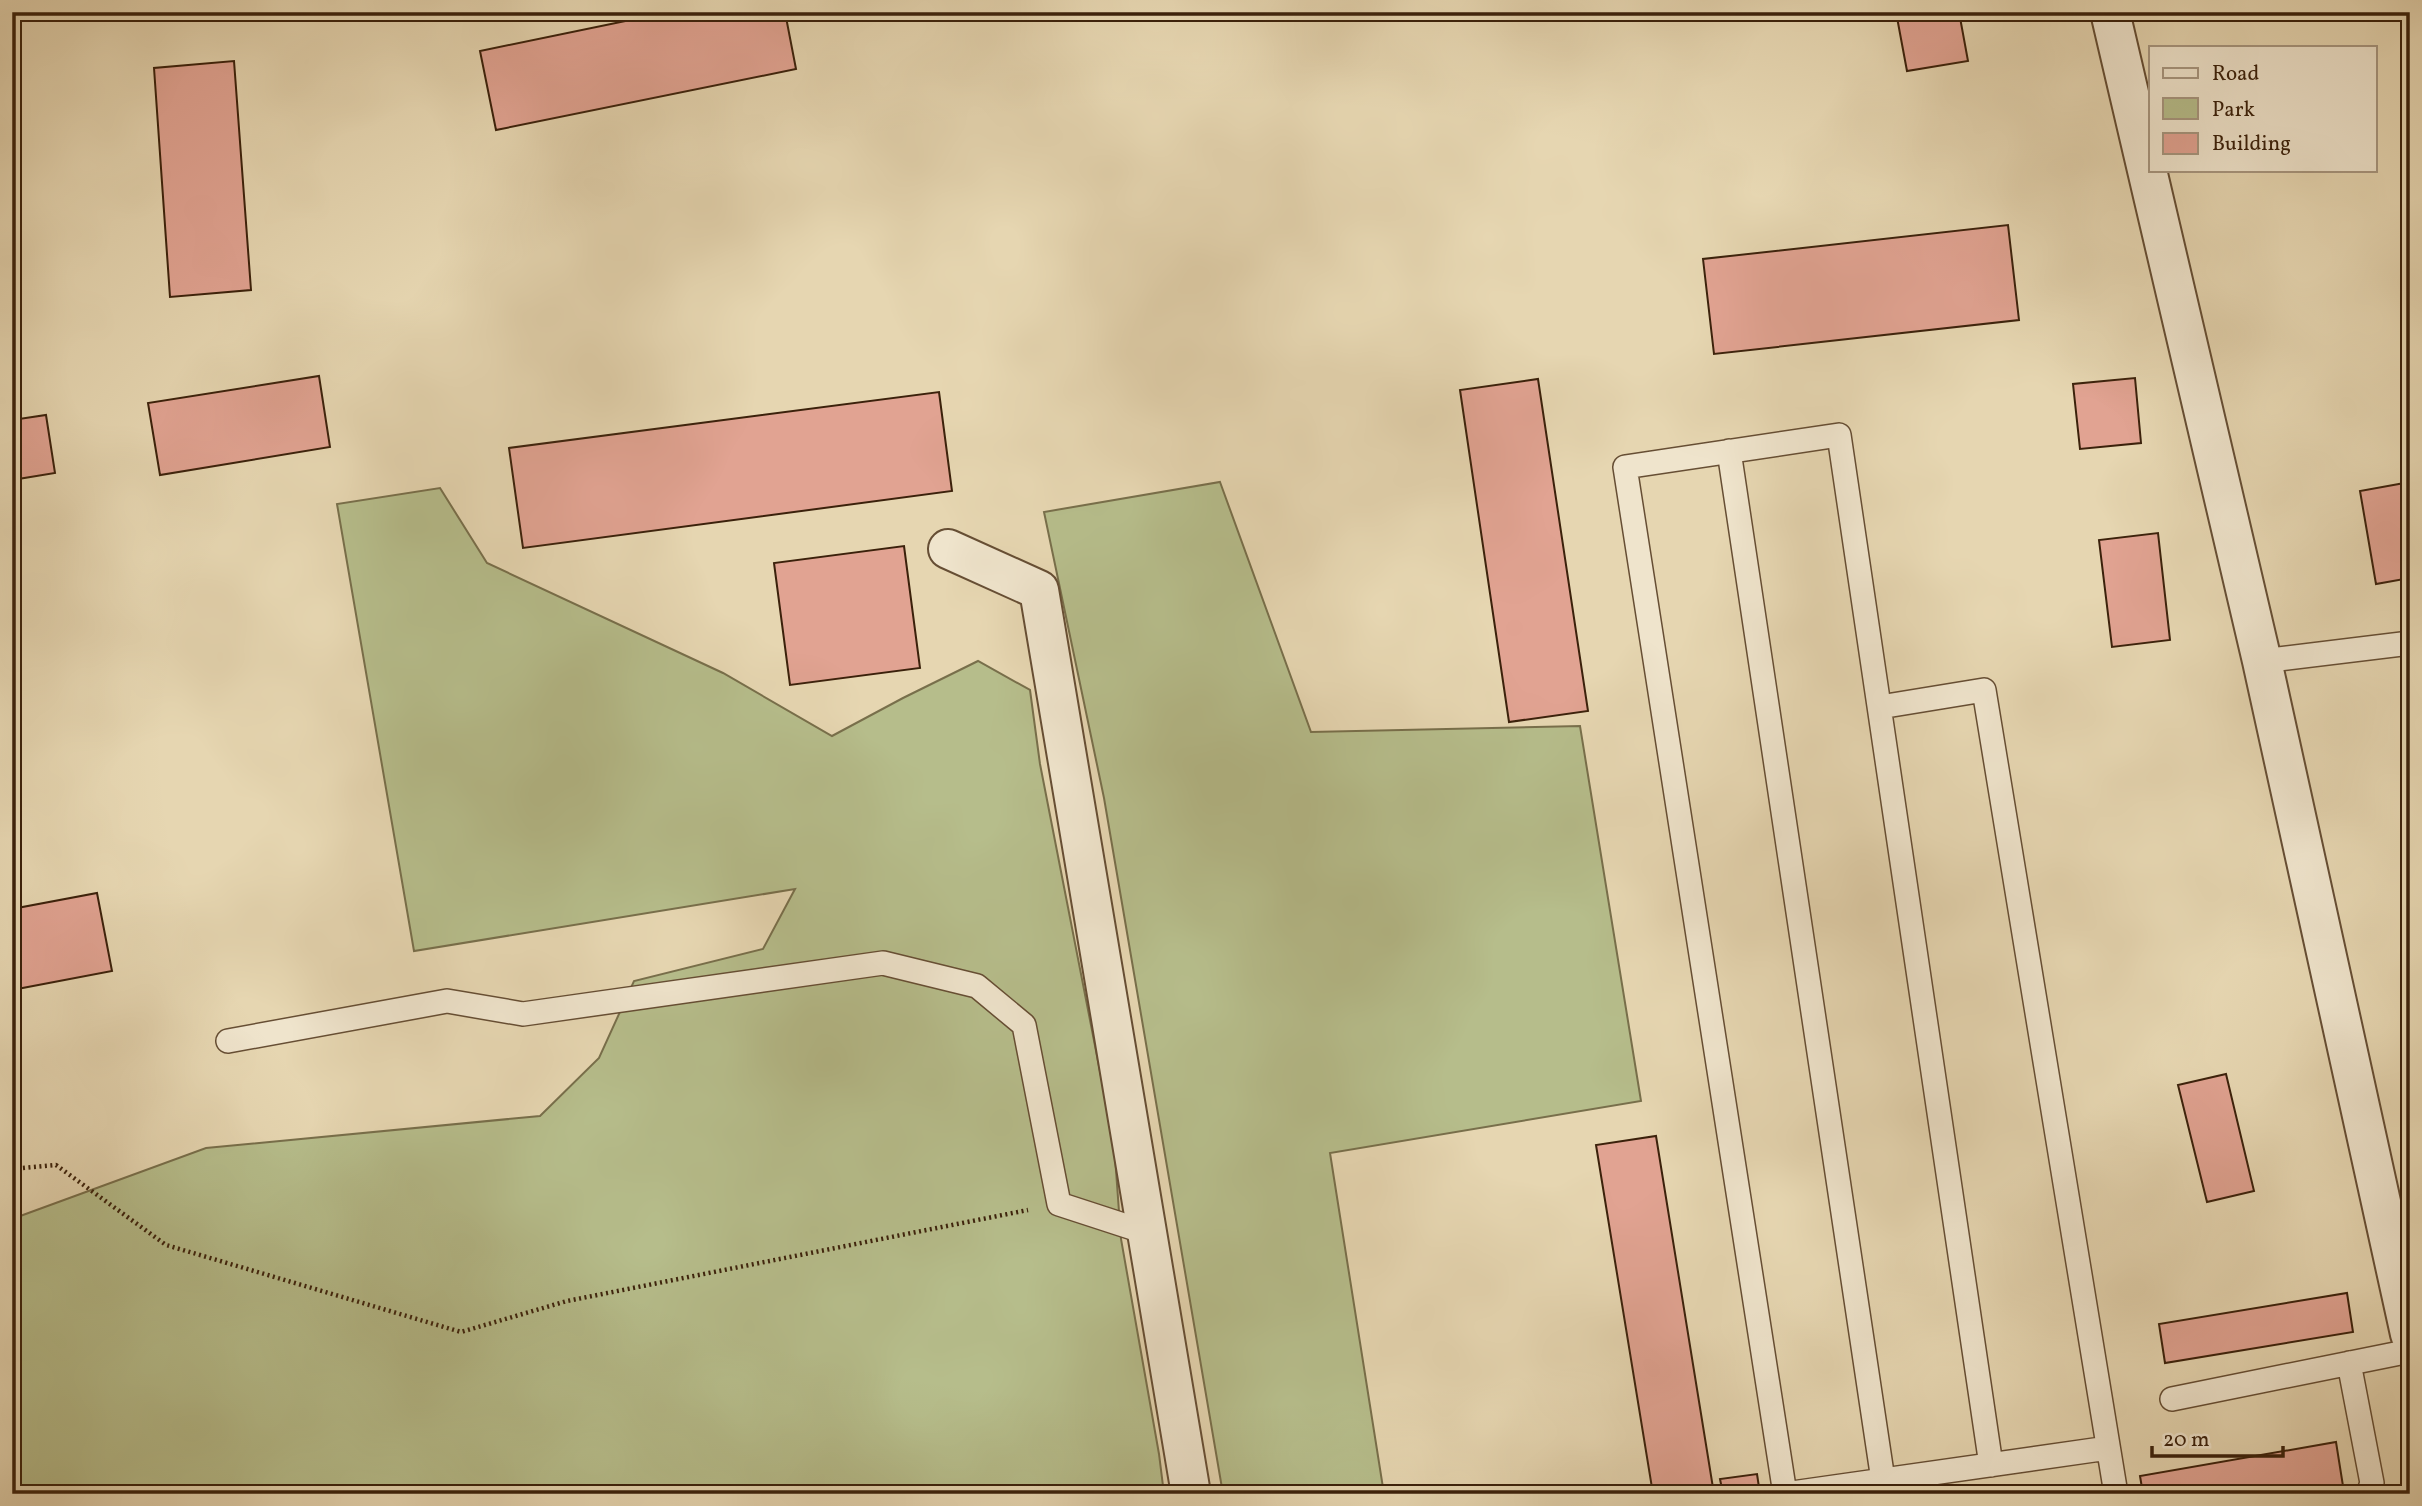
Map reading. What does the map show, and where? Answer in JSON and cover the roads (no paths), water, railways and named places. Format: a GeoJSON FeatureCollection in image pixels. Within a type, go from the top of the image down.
{"type":"FeatureCollection","features":[{"type":"Feature","properties":{"kind":"street"},"geometry":{"type":"LineString","coordinates":[[2110,12],[2262,661],[2410,1334]]}},
{"type":"Feature","properties":{"kind":"street"},"geometry":{"type":"LineString","coordinates":[[948,549],[1039,590],[1191,1494]]}},
{"type":"Feature","properties":{"kind":"lane"},"geometry":{"type":"LineString","coordinates":[[1991,1465],[1839,435],[1625,467],[1785,1494],[1991,1465],[2108,1448]]}},
{"type":"Feature","properties":{"kind":"lane"},"geometry":{"type":"LineString","coordinates":[[1729,451],[1883,1480]]}},
{"type":"Feature","properties":{"kind":"lane"},"geometry":{"type":"LineString","coordinates":[[2262,661],[2410,643]]}},
{"type":"Feature","properties":{"kind":"lane"},"geometry":{"type":"LineString","coordinates":[[1880,707],[1984,690],[2116,1494]]}},
{"type":"Feature","properties":{"kind":"lane"},"geometry":{"type":"LineString","coordinates":[[228,1041],[447,1001],[523,1014],[883,963],[977,986],[1024,1025],[1059,1204],[1148,1233]]}},
{"type":"Feature","properties":{"kind":"lane"},"geometry":{"type":"LineString","coordinates":[[2172,1399],[2410,1351]]}},
{"type":"Feature","properties":{"kind":"lane"},"geometry":{"type":"LineString","coordinates":[[2349,1363],[2372,1483],[2368,1494]]}}]}
